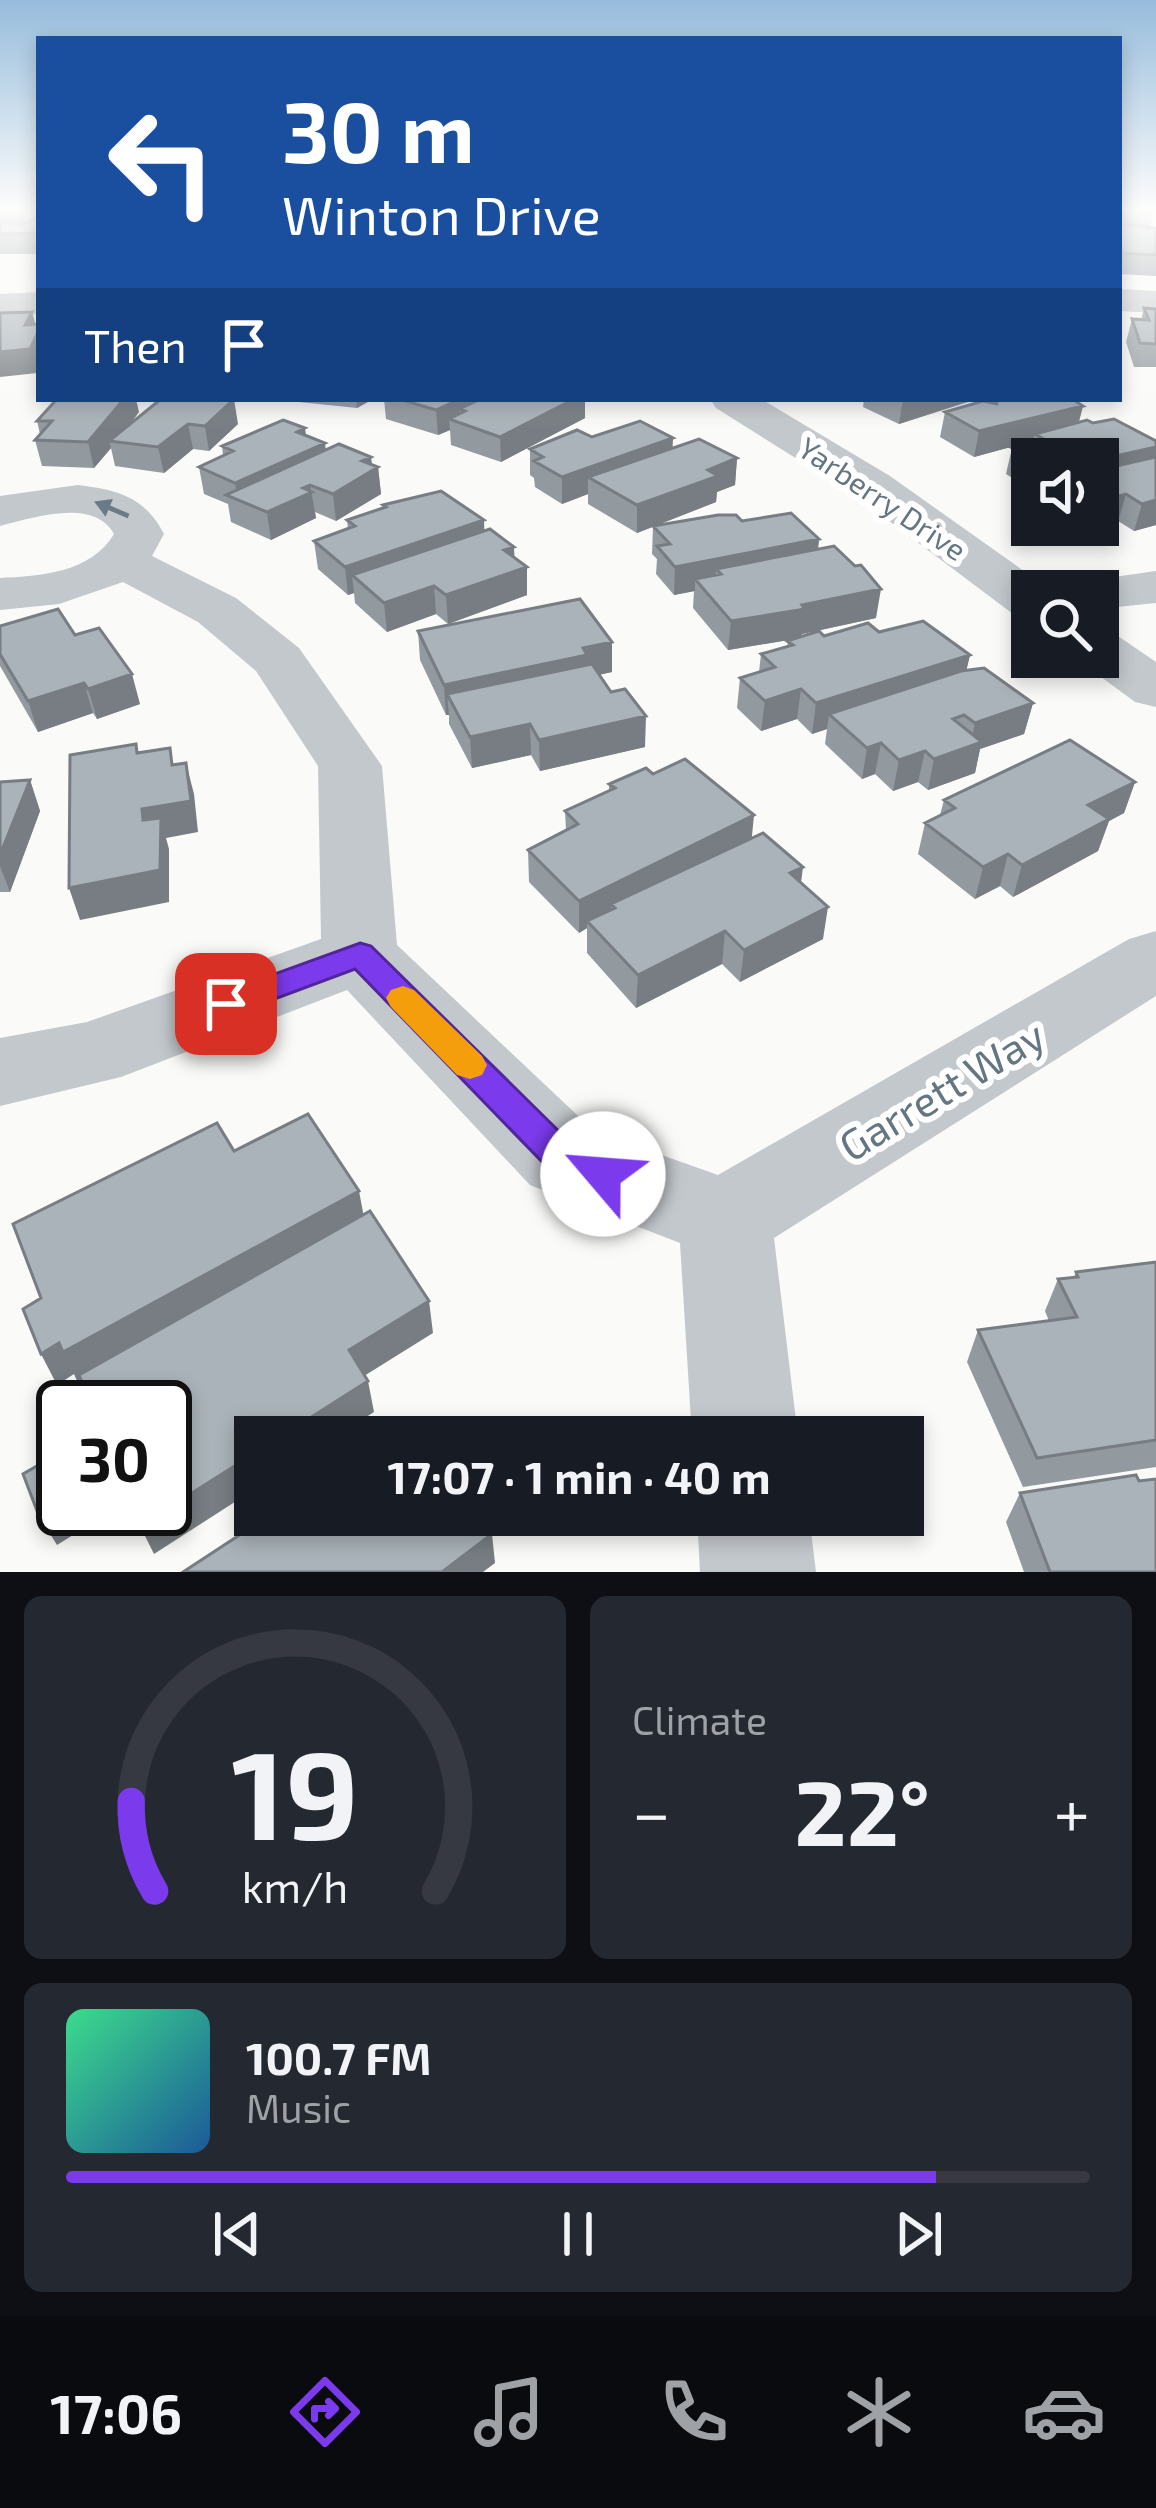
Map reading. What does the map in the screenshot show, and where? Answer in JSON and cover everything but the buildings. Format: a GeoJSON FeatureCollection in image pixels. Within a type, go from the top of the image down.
{"type":"FeatureCollection","features":[{"type":"Feature","properties":{"kind":"street"},"geometry":{"type":"LineString","coordinates":[[1122,300],[1156,302]]}},
{"type":"Feature","properties":{"kind":"street"},"geometry":{"type":"LineString","coordinates":[[0,304],[36,303]]}},
{"type":"Feature","properties":{"kind":"street","name":"Yarberry Drive"},"geometry":{"type":"LineString","coordinates":[[736,402],[873,486],[1011,586]]}},
{"type":"Feature","properties":{"kind":"street"},"geometry":{"type":"LineString","coordinates":[[0,511],[64,500],[111,505],[137,523],[140,534],[122,560],[69,585],[0,594]]}},
{"type":"Feature","properties":{"kind":"street"},"geometry":{"type":"LineString","coordinates":[[122,560],[217,610],[278,660],[350,766],[360,955],[562,1158],[725,1220],[744,1416]]}},
{"type":"Feature","properties":{"kind":"street"},"geometry":{"type":"LineString","coordinates":[[1119,590],[1156,587]]}},
{"type":"Feature","properties":{"kind":"street"},"geometry":{"type":"LineString","coordinates":[[1119,663],[1156,689]]}},
{"type":"Feature","properties":{"kind":"street"},"geometry":{"type":"LineString","coordinates":[[0,1072],[92,1054],[360,955]]}},
{"type":"Feature","properties":{"kind":"street","name":"Garrett Way"},"geometry":{"type":"LineString","coordinates":[[725,1220],[1156,959]]}},
{"type":"Feature","properties":{"kind":"street"},"geometry":{"type":"LineString","coordinates":[[755,1536],[758,1572]]}},
{"type":"Feature","properties":{"kind":"slow traffic"},"geometry":{"type":"LineString","coordinates":[[403,998],[470,1065]]}},
{"type":"Feature","properties":{"kind":"route"},"geometry":{"type":"LineString","coordinates":[[226,1004],[360,955],[562,1158],[603,1174]]}}]}
